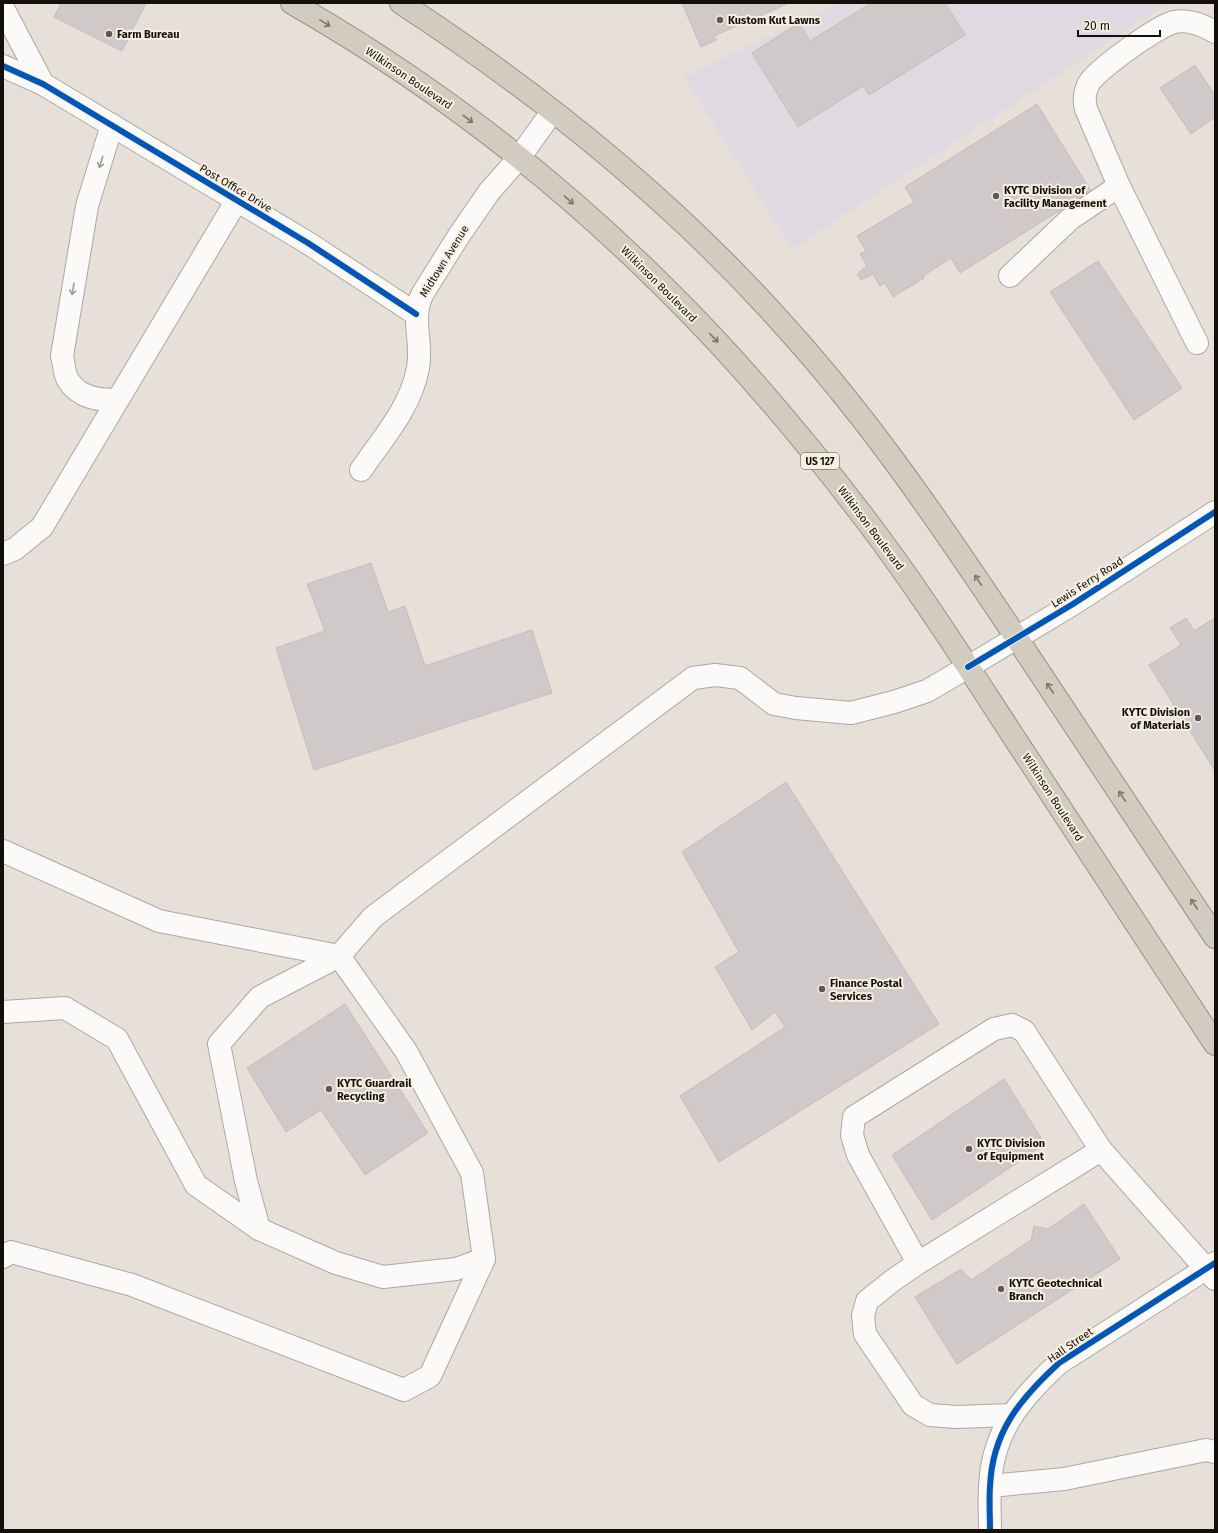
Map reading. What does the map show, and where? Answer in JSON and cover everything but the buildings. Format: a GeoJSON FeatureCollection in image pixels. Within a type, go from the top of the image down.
{"type":"FeatureCollection","features":[{"type":"Feature","properties":{"kind":"highway","name":"Wilkinson Boulevard"},"geometry":{"type":"LineString","coordinates":[[292,3],[378,56],[439,98],[519,158],[613,238],[668,290],[771,402],[820,461],[913,585],[1215,1044]]}},
{"type":"Feature","properties":{"kind":"highway"},"geometry":{"type":"LineString","coordinates":[[401,3],[448,35],[597,147],[657,199],[715,254],[789,330],[828,376],[905,475],[943,528],[1215,937]]}},
{"type":"Feature","properties":{"kind":"street"},"geometry":{"type":"LineString","coordinates":[[3,8],[43,84]]}},
{"type":"Feature","properties":{"kind":"street"},"geometry":{"type":"LineString","coordinates":[[1197,343],[1119,186],[1086,109],[1084,98],[1088,84],[1100,71],[1123,52],[1173,22],[1191,22],[1215,32]]}},
{"type":"Feature","properties":{"kind":"street","name":"Post Office Drive"},"geometry":{"type":"LineString","coordinates":[[3,66],[43,84],[237,200],[308,243],[416,314]]}},
{"type":"Feature","properties":{"kind":"street","name":"Midtown Avenue"},"geometry":{"type":"LineString","coordinates":[[361,470],[401,414],[412,392],[419,362],[420,343],[416,314],[418,302],[458,237],[489,192],[519,158],[552,112]]}},
{"type":"Feature","properties":{"kind":"street"},"geometry":{"type":"LineString","coordinates":[[112,125],[88,206],[62,356],[67,380],[82,395],[102,400],[117,400]]}},
{"type":"Feature","properties":{"kind":"street"},"geometry":{"type":"LineString","coordinates":[[1010,276],[1070,219],[1119,186]]}},
{"type":"Feature","properties":{"kind":"street"},"geometry":{"type":"LineString","coordinates":[[3,554],[15,549],[42,526],[237,200]]}},
{"type":"Feature","properties":{"kind":"street","name":"Lewis Ferry Road"},"geometry":{"type":"LineString","coordinates":[[339,956],[373,917],[693,678],[715,675],[740,678],[774,704],[851,713],[894,702],[927,690],[1017,638],[1073,604],[1215,512]]}},
{"type":"Feature","properties":{"kind":"street"},"geometry":{"type":"LineString","coordinates":[[3,851],[159,921],[339,956],[406,1051],[472,1173],[484,1258],[430,1376],[404,1390],[132,1285],[12,1252],[3,1257]]}},
{"type":"Feature","properties":{"kind":"street"},"geometry":{"type":"LineString","coordinates":[[259,1228],[246,1181],[219,1044],[260,997],[339,956]]}},
{"type":"Feature","properties":{"kind":"street"},"geometry":{"type":"LineString","coordinates":[[3,1012],[65,1008],[117,1039],[196,1185],[259,1228],[336,1263],[383,1277],[456,1269],[484,1258]]}},
{"type":"Feature","properties":{"kind":"street"},"geometry":{"type":"LineString","coordinates":[[918,1263],[858,1155],[852,1135],[854,1117],[994,1029],[1012,1025],[1024,1031],[1101,1150],[1212,1271]]}},
{"type":"Feature","properties":{"kind":"street"},"geometry":{"type":"LineString","coordinates":[[1012,1415],[956,1417],[930,1415],[913,1405],[865,1334],[863,1316],[867,1301],[918,1263],[1101,1150]]}},
{"type":"Feature","properties":{"kind":"street","name":"Hall Street"},"geometry":{"type":"LineString","coordinates":[[990,1530],[990,1486],[996,1449],[1012,1415],[1038,1382],[1059,1363],[1212,1271]]}},
{"type":"Feature","properties":{"kind":"street"},"geometry":{"type":"LineString","coordinates":[[990,1486],[1064,1479],[1206,1450],[1215,1452]]}},
{"type":"Feature","properties":{"kind":"shaded area"},"geometry":{"type":"Polygon","coordinates":[[[839,3],[1168,3],[792,249],[684,77],[839,3]]]}},
{"type":"Feature","properties":{"kind":"cycle path"},"geometry":{"type":"LineString","coordinates":[[3,66],[43,84],[308,243],[416,314]]}},
{"type":"Feature","properties":{"kind":"cycle path"},"geometry":{"type":"LineString","coordinates":[[968,667],[1073,604],[1215,512]]}},
{"type":"Feature","properties":{"kind":"cycle path"},"geometry":{"type":"LineString","coordinates":[[990,1530],[990,1487],[996,1449],[1002,1433],[1011,1418],[1032,1390],[1059,1363],[1215,1263]]}},
{"type":"Feature","properties":{"kind":"place","name":"Kustom Kut Lawns"},"geometry":{"type":"Point","coordinates":[720,20]}},
{"type":"Feature","properties":{"kind":"place","name":"Farm Bureau"},"geometry":{"type":"Point","coordinates":[109,34]}},
{"type":"Feature","properties":{"kind":"place","name":"KYTC Division of Facility Management"},"geometry":{"type":"Point","coordinates":[996,196]}},
{"type":"Feature","properties":{"kind":"place","name":"KYTC Division of Materials"},"geometry":{"type":"Point","coordinates":[1198,718]}},
{"type":"Feature","properties":{"kind":"place","name":"Finance Postal Services"},"geometry":{"type":"Point","coordinates":[822,989]}},
{"type":"Feature","properties":{"kind":"place","name":"KYTC Guardrail Recycling"},"geometry":{"type":"Point","coordinates":[329,1089]}},
{"type":"Feature","properties":{"kind":"place","name":"KYTC Division of Equipment"},"geometry":{"type":"Point","coordinates":[969,1149]}},
{"type":"Feature","properties":{"kind":"place","name":"KYTC Geotechnical Branch"},"geometry":{"type":"Point","coordinates":[1001,1289]}}]}
